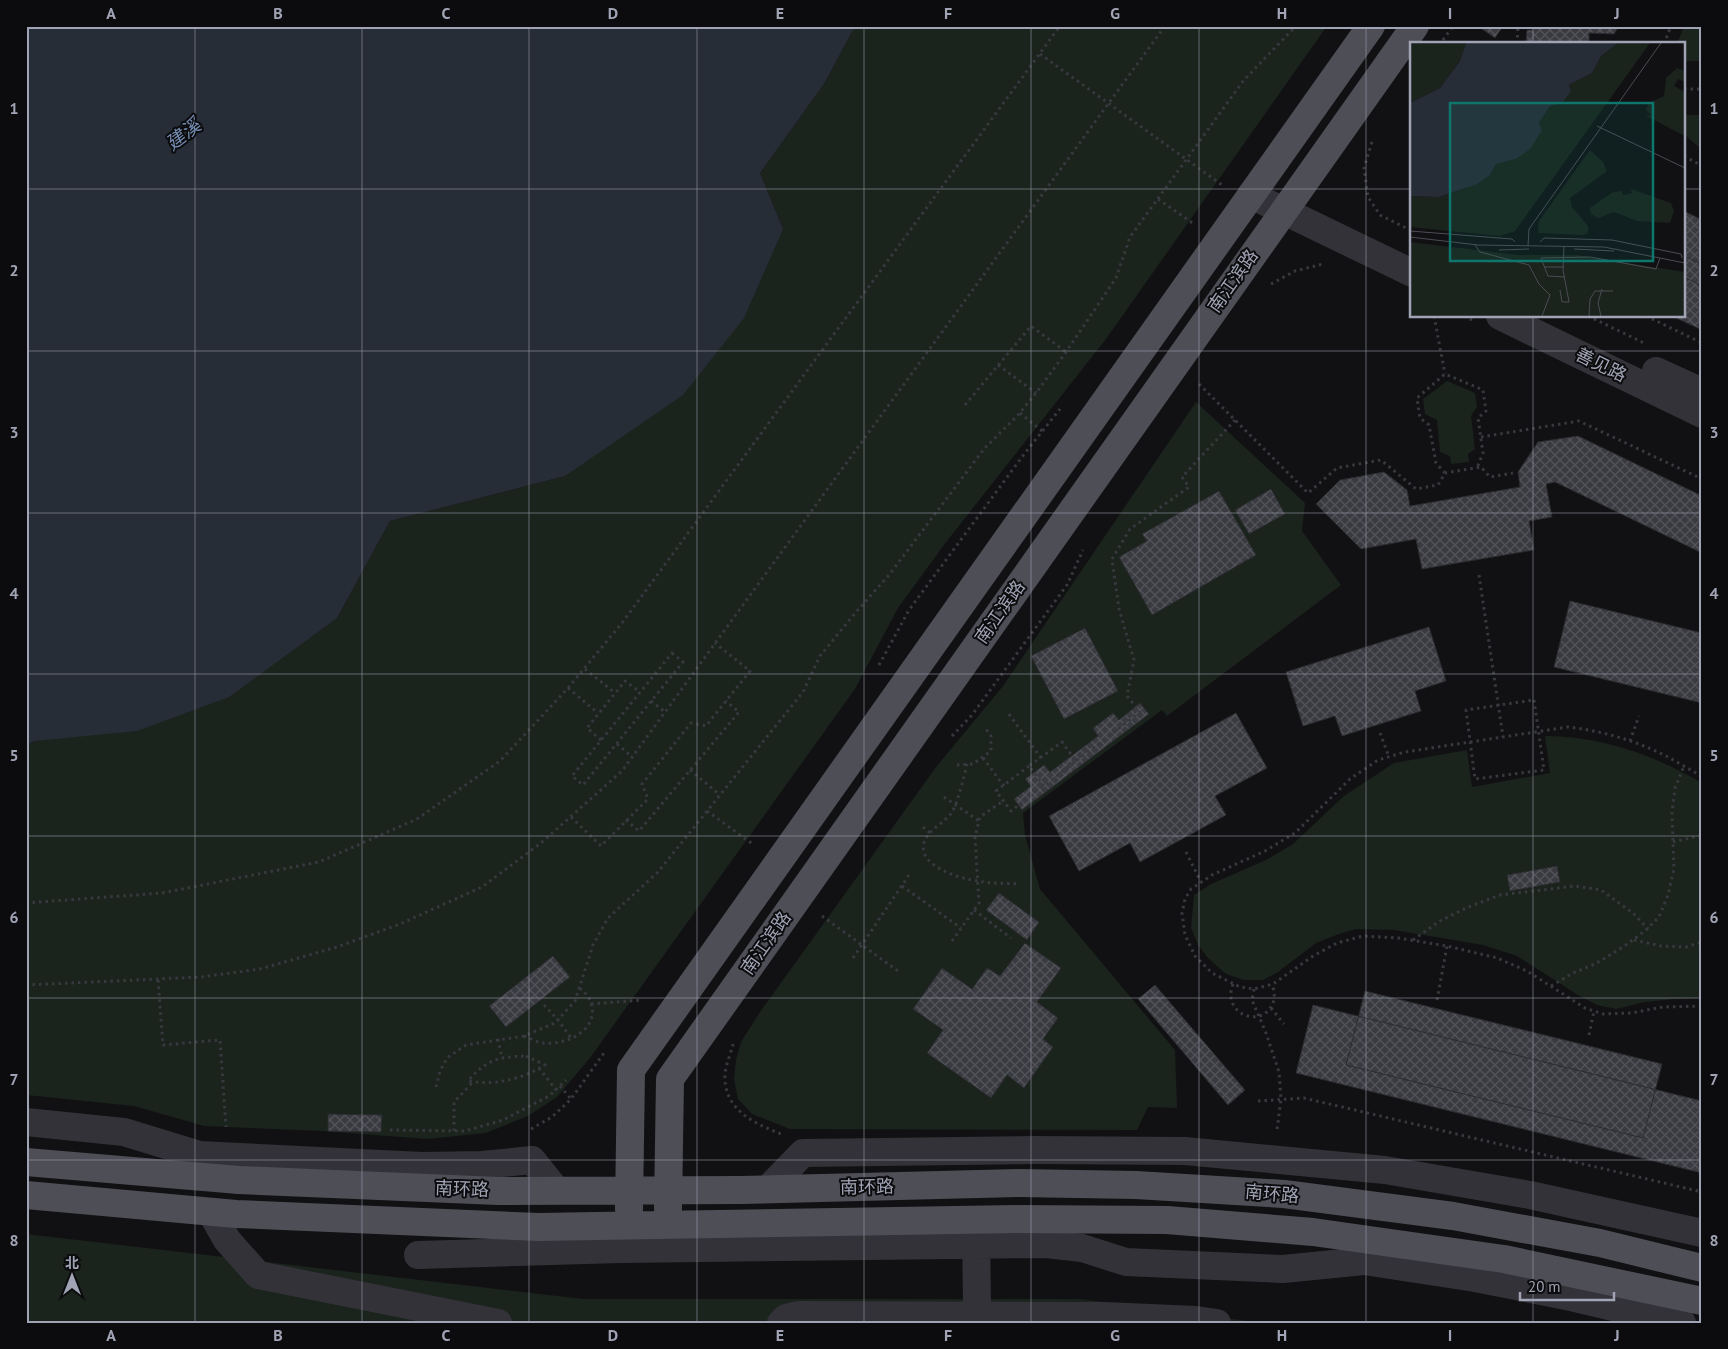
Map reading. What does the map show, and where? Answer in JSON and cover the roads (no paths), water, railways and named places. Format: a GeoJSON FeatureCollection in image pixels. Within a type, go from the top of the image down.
{"type":"FeatureCollection","features":[{"type":"Feature","properties":{"kind":"main road","name":"南江滨路"},"geometry":{"type":"LineString","coordinates":[[628,1225],[631,1070],[1371,26]]}},
{"type":"Feature","properties":{"kind":"main road","name":"南江滨路"},"geometry":{"type":"LineString","coordinates":[[668,1224],[670,1079],[1415,26]]}},
{"type":"Feature","properties":{"kind":"main road","name":"南环路"},"geometry":{"type":"LineString","coordinates":[[26,1162],[240,1180],[498,1191],[768,1189],[1019,1183],[1136,1186],[1284,1194],[1453,1216],[1600,1243],[1702,1268]]}},
{"type":"Feature","properties":{"kind":"main road","name":"南环路"},"geometry":{"type":"LineString","coordinates":[[26,1195],[211,1212],[538,1226],[668,1224],[976,1232],[1168,1220],[1313,1232],[1504,1259],[1702,1301]]}},
{"type":"Feature","properties":{"kind":"street"},"geometry":{"type":"LineString","coordinates":[[1255,190],[1410,255]]}},
{"type":"Feature","properties":{"kind":"street"},"geometry":{"type":"LineString","coordinates":[[1287,205],[1410,273]]}},
{"type":"Feature","properties":{"kind":"street","name":"善见路"},"geometry":{"type":"LineString","coordinates":[[1504,318],[1702,414]]}},
{"type":"Feature","properties":{"kind":"street","name":"善见路"},"geometry":{"type":"LineString","coordinates":[[1545,318],[1702,392]]}},
{"type":"Feature","properties":{"kind":"street"},"geometry":{"type":"LineString","coordinates":[[26,1122],[124,1132],[199,1155],[422,1166],[482,1165],[532,1160],[556,1190]]}},
{"type":"Feature","properties":{"kind":"street"},"geometry":{"type":"LineString","coordinates":[[768,1189],[803,1153],[1035,1150],[1185,1151],[1385,1170],[1530,1195],[1702,1233]]}},
{"type":"Feature","properties":{"kind":"street"},"geometry":{"type":"LineString","coordinates":[[211,1212],[227,1240],[258,1275],[498,1323]]}},
{"type":"Feature","properties":{"kind":"street"},"geometry":{"type":"LineString","coordinates":[[418,1255],[620,1249],[976,1232],[1082,1248],[1126,1262],[1136,1263],[1282,1269],[1364,1261],[1475,1278],[1571,1297],[1682,1323]]}},
{"type":"Feature","properties":{"kind":"street"},"geometry":{"type":"LineString","coordinates":[[974,1319],[977,1304],[976,1232]]}},
{"type":"Feature","properties":{"kind":"street"},"geometry":{"type":"LineString","coordinates":[[781,1323],[786,1318],[799,1315],[974,1319],[1114,1317],[1196,1320],[1217,1323]]}},
{"type":"Feature","properties":{"kind":"water","name":"建溪"},"geometry":{"type":"Polygon","coordinates":[[[26,26],[864,26],[853,30],[824,84],[760,173],[783,229],[744,318],[683,395],[565,476],[390,521],[337,618],[229,697],[137,731],[35,741],[26,745],[26,26]]]}}]}
